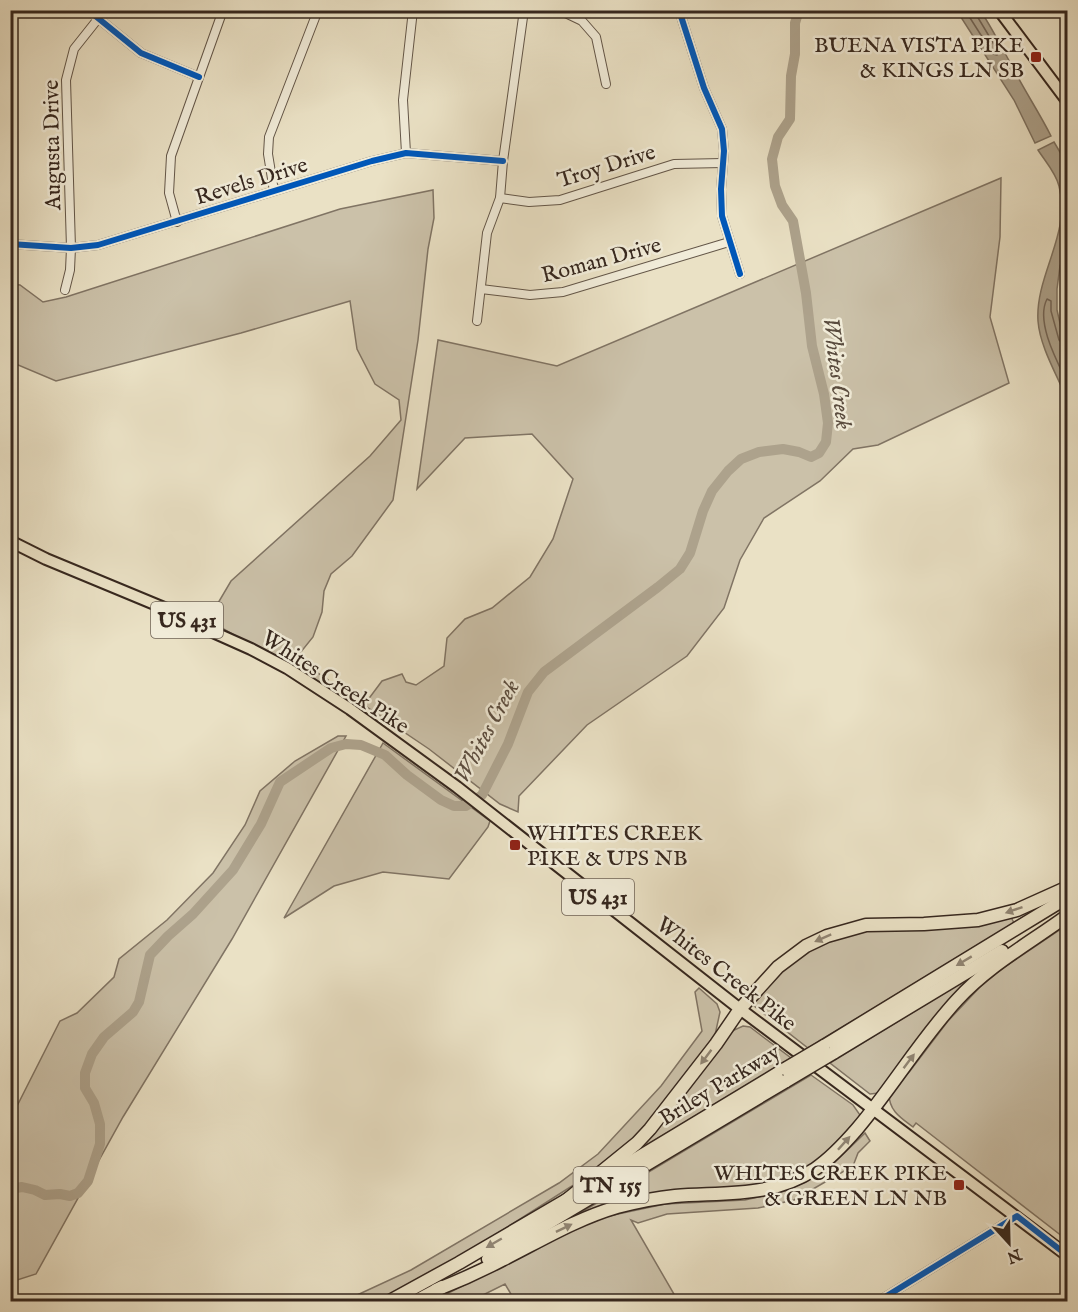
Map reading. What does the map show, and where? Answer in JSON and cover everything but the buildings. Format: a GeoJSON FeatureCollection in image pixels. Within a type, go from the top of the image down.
{"type":"FeatureCollection","features":[{"type":"Feature","properties":{"kind":"highway"},"geometry":{"type":"LineString","coordinates":[[563,1203],[650,1130],[740,1009],[778,967],[792,956],[827,936],[866,926],[978,920],[1017,910],[1068,886]]}},
{"type":"Feature","properties":{"kind":"highway","name":"Briley Parkway"},"geometry":{"type":"LineString","coordinates":[[829,1049],[1068,897]]}},
{"type":"Feature","properties":{"kind":"highway"},"geometry":{"type":"LineString","coordinates":[[436,1290],[477,1273],[567,1226],[616,1207],[673,1196],[750,1193],[785,1185],[815,1169],[829,1158],[874,1109],[948,1010],[972,984],[1068,913]]}},
{"type":"Feature","properties":{"kind":"highway","name":"Briley Parkway"},"geometry":{"type":"LineString","coordinates":[[388,1302],[1068,913]]}},
{"type":"Feature","properties":{"kind":"highway","name":"Briley Parkway"},"geometry":{"type":"LineString","coordinates":[[414,1302],[785,1075]]}},
{"type":"Feature","properties":{"kind":"main road"},"geometry":{"type":"LineString","coordinates":[[999,10],[1068,102]]}},
{"type":"Feature","properties":{"kind":"main road","name":"Whites Creek Pike"},"geometry":{"type":"LineString","coordinates":[[10,541],[46,559],[169,610],[251,649],[287,668],[350,709],[457,787],[740,1009],[1068,1256]]}},
{"type":"Feature","properties":{"kind":"street"},"geometry":{"type":"LineString","coordinates":[[88,10],[141,53],[199,77]]}},
{"type":"Feature","properties":{"kind":"street","name":"Augusta Drive"},"geometry":{"type":"LineString","coordinates":[[65,290],[70,270],[71,248],[66,80],[74,49],[105,10]]}},
{"type":"Feature","properties":{"kind":"street"},"geometry":{"type":"LineString","coordinates":[[177,222],[169,193],[169,170],[176,138],[223,10]]}},
{"type":"Feature","properties":{"kind":"street"},"geometry":{"type":"LineString","coordinates":[[274,191],[268,154],[269,137],[318,10]]}},
{"type":"Feature","properties":{"kind":"street"},"geometry":{"type":"LineString","coordinates":[[406,153],[403,100],[413,10]]}},
{"type":"Feature","properties":{"kind":"street"},"geometry":{"type":"LineString","coordinates":[[477,321],[487,233],[500,198],[524,10]]}},
{"type":"Feature","properties":{"kind":"street"},"geometry":{"type":"LineString","coordinates":[[559,10],[582,21],[596,37],[606,84]]}},
{"type":"Feature","properties":{"kind":"street"},"geometry":{"type":"LineString","coordinates":[[679,10],[704,88],[722,129],[721,205],[729,242],[740,274]]}},
{"type":"Feature","properties":{"kind":"street","name":"Revels Drive"},"geometry":{"type":"LineString","coordinates":[[10,244],[71,248],[98,245],[406,153],[503,161]]}},
{"type":"Feature","properties":{"kind":"street","name":"Troy Drive"},"geometry":{"type":"LineString","coordinates":[[500,198],[529,202],[560,200],[674,164],[723,163]]}},
{"type":"Feature","properties":{"kind":"street","name":"Roman Drive"},"geometry":{"type":"LineString","coordinates":[[481,289],[530,295],[563,292],[729,242]]}},
{"type":"Feature","properties":{"kind":"street"},"geometry":{"type":"LineString","coordinates":[[877,1302],[1017,1216]]}},
{"type":"Feature","properties":{"kind":"shaded area"},"geometry":{"type":"Polygon","coordinates":[[[1001,178],[1000,237],[990,317],[1009,383],[878,445],[853,449],[820,481],[764,518],[740,560],[724,608],[687,656],[587,725],[519,796],[518,812],[500,804],[429,749],[364,705],[382,681],[402,674],[406,682],[416,685],[444,666],[447,638],[465,619],[492,608],[530,577],[553,539],[573,479],[532,434],[465,438],[417,489],[438,340],[557,366],[1001,178]]]}},
{"type":"Feature","properties":{"kind":"shaded area"},"geometry":{"type":"Polygon","coordinates":[[[433,190],[434,218],[393,500],[352,556],[331,574],[324,591],[322,612],[313,637],[300,653],[305,664],[328,680],[323,686],[208,620],[231,581],[370,456],[401,420],[399,400],[375,384],[357,349],[350,301],[241,333],[56,381],[11,362],[10,284],[20,285],[43,302],[66,297],[340,209],[433,190]]]}},
{"type":"Feature","properties":{"kind":"shaded area"},"geometry":{"type":"Polygon","coordinates":[[[338,736],[346,736],[232,939],[123,1117],[36,1274],[11,1282],[11,1112],[16,1108],[60,1021],[77,1013],[114,977],[119,959],[167,920],[213,873],[245,825],[260,791],[295,761],[338,736]]]}},
{"type":"Feature","properties":{"kind":"shaded area"},"geometry":{"type":"Polygon","coordinates":[[[383,743],[490,821],[488,827],[449,879],[383,872],[334,886],[284,918],[383,743]]]}},
{"type":"Feature","properties":{"kind":"shaded area"},"geometry":{"type":"Polygon","coordinates":[[[1010,915],[1014,923],[808,1048],[754,1006],[781,971],[807,951],[850,932],[1010,915]]]}},
{"type":"Feature","properties":{"kind":"shaded area"},"geometry":{"type":"Polygon","coordinates":[[[1067,925],[1067,1240],[916,1123],[913,1127],[896,1114],[889,1094],[910,1071],[948,1021],[980,987],[1003,968],[1067,925]]]}},
{"type":"Feature","properties":{"kind":"shaded area"},"geometry":{"type":"Polygon","coordinates":[[[977,973],[879,1093],[870,1094],[830,1063],[977,973]]]}},
{"type":"Feature","properties":{"kind":"shaded area"},"geometry":{"type":"Polygon","coordinates":[[[699,988],[717,1004],[720,1012],[715,1035],[656,1114],[633,1140],[607,1162],[572,1186],[465,1254],[391,1297],[382,1301],[342,1302],[411,1270],[559,1183],[598,1154],[661,1086],[702,1031],[695,992],[699,988]]]}},
{"type":"Feature","properties":{"kind":"shaded area"},"geometry":{"type":"Polygon","coordinates":[[[743,1026],[750,1027],[791,1058],[642,1148],[640,1145],[732,1031],[743,1026]]]}},
{"type":"Feature","properties":{"kind":"shaded area"},"geometry":{"type":"Polygon","coordinates":[[[811,1075],[853,1105],[860,1115],[848,1134],[803,1173],[740,1190],[581,1217],[580,1213],[811,1075]]]}},
{"type":"Feature","properties":{"kind":"shaded area"},"geometry":{"type":"Polygon","coordinates":[[[865,1133],[870,1141],[858,1153],[853,1166],[794,1200],[758,1208],[667,1214],[638,1223],[631,1220],[678,1301],[515,1301],[505,1284],[471,1301],[431,1302],[577,1227],[604,1217],[665,1204],[745,1200],[785,1191],[830,1167],[865,1133]]]}},
{"type":"Feature","properties":{"kind":"water"},"geometry":{"type":"Polygon","coordinates":[[[957,11],[980,11],[982,13],[1051,136],[1035,143],[1014,100],[957,11]]]}},
{"type":"Feature","properties":{"kind":"water"},"geometry":{"type":"Polygon","coordinates":[[[1054,142],[1067,164],[1067,249],[1060,266],[1057,310],[1067,344],[1067,399],[1045,351],[1038,321],[1042,287],[1057,237],[1062,203],[1055,176],[1038,150],[1054,142]]]}},
{"type":"Feature","properties":{"kind":"waterway","name":"Whites Creek"},"geometry":{"type":"LineString","coordinates":[[10,1189],[22,1187],[45,1195],[70,1196],[78,1193],[88,1181],[100,1144],[100,1124],[94,1103],[85,1088],[85,1073],[92,1054],[104,1037],[133,1012],[139,1002],[150,955],[193,914],[233,870],[261,824],[280,782],[331,748],[346,744],[361,745],[385,755],[407,775],[441,800],[454,806],[466,806],[482,795],[508,744],[528,692],[544,672],[680,569],[690,553],[712,491],[728,471],[741,459],[759,452],[783,449],[811,457],[819,453],[826,442],[828,423],[824,394],[812,346],[806,293],[793,221],[782,205],[775,186],[772,159],[778,137],[790,119],[795,23],[799,10]]}},
{"type":"Feature","properties":{"kind":"cycle path"},"geometry":{"type":"LineString","coordinates":[[88,10],[141,53],[199,77]]}},
{"type":"Feature","properties":{"kind":"cycle path"},"geometry":{"type":"LineString","coordinates":[[679,10],[704,88],[722,129],[724,151],[721,189],[722,216],[740,274]]}},
{"type":"Feature","properties":{"kind":"cycle path"},"geometry":{"type":"LineString","coordinates":[[10,244],[71,248],[98,245],[372,161],[406,153],[503,161]]}},
{"type":"Feature","properties":{"kind":"cycle path"},"geometry":{"type":"LineString","coordinates":[[877,1302],[1017,1216],[1068,1256]]}},
{"type":"Feature","properties":{"kind":"place","name":"BUENA VISTA PIKE & KINGS LN SB"},"geometry":{"type":"Point","coordinates":[1036,57]}},
{"type":"Feature","properties":{"kind":"place","name":"WHITES CREEK PIKE & UPS NB"},"geometry":{"type":"Point","coordinates":[515,845]}},
{"type":"Feature","properties":{"kind":"place","name":"WHITES CREEK PIKE & GREEN LN NB"},"geometry":{"type":"Point","coordinates":[959,1185]}}]}
